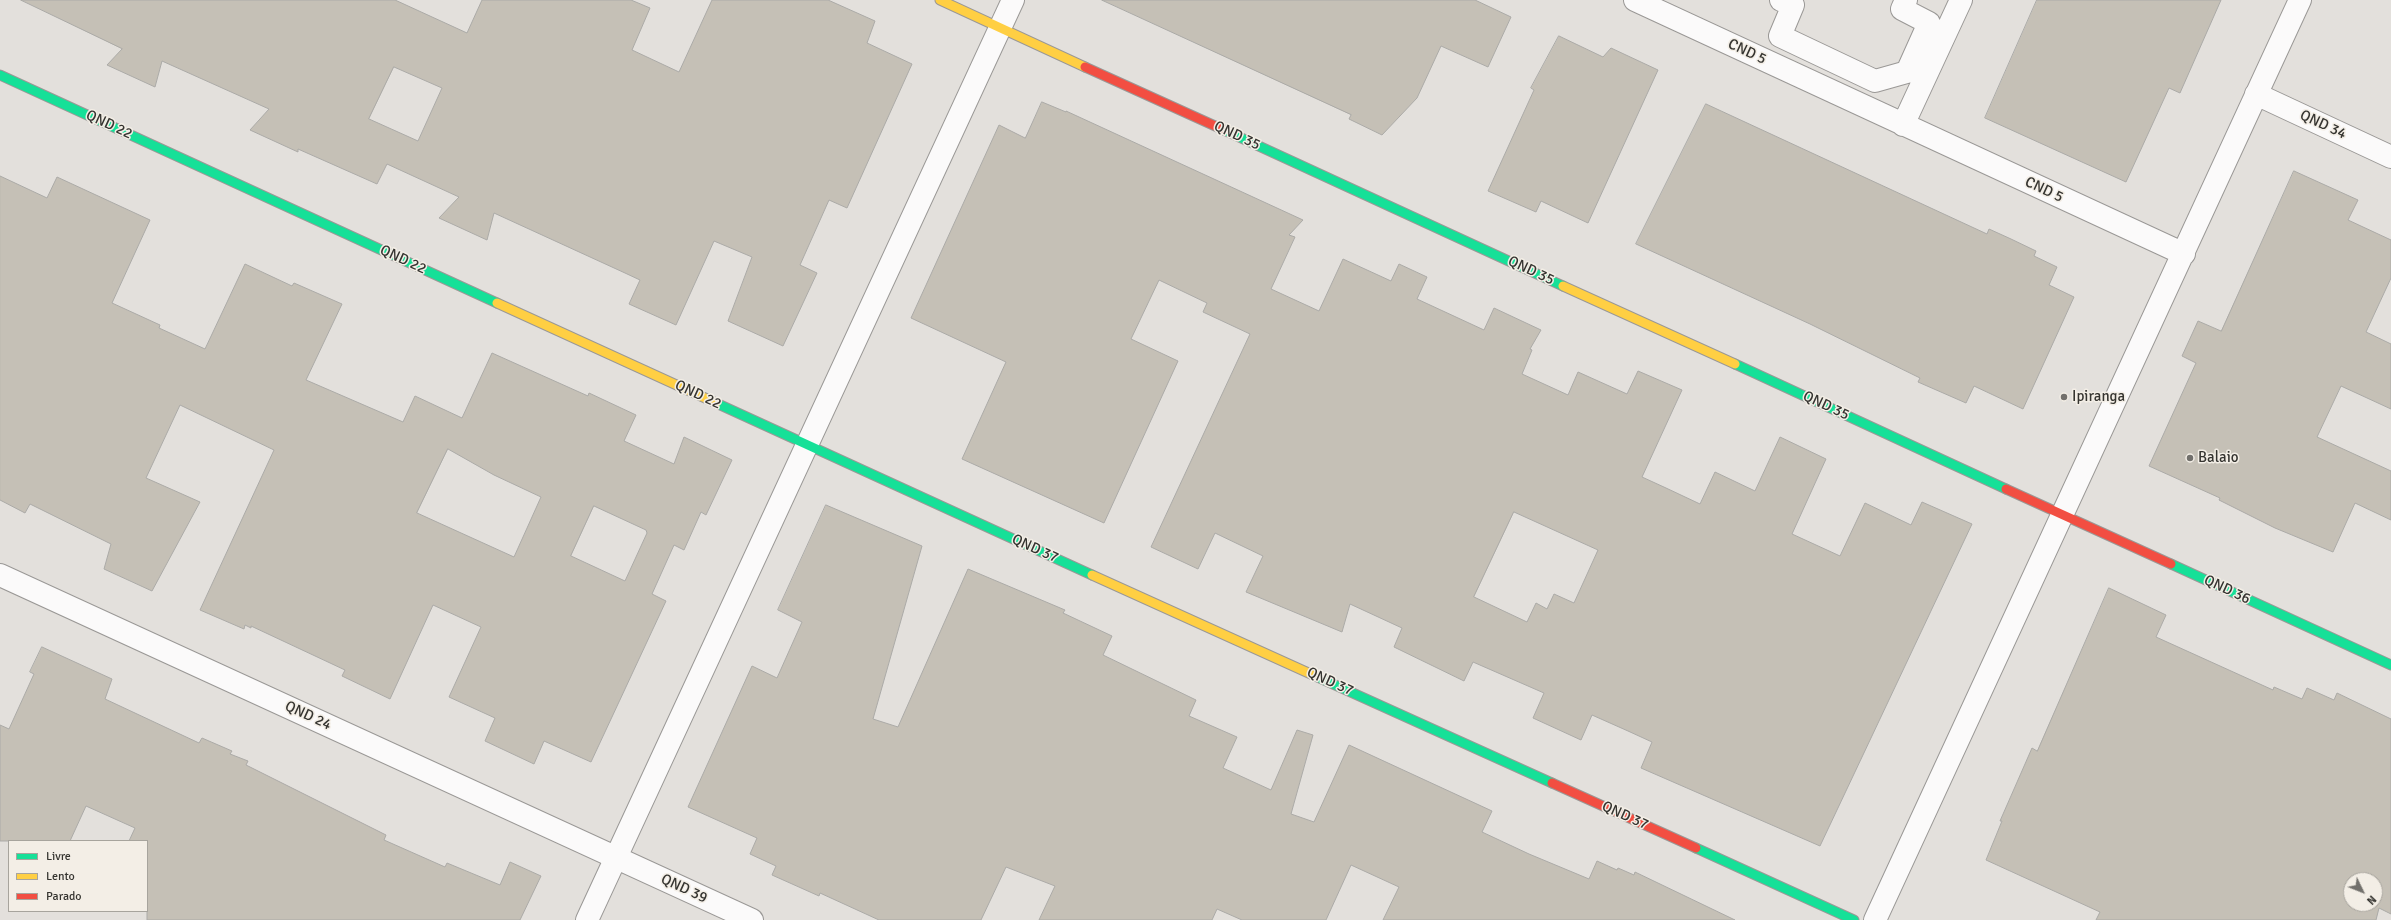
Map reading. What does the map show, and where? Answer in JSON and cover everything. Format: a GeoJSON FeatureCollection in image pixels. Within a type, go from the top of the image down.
{"type":"FeatureCollection","features":[{"type":"Feature","properties":{"kind":"street","name":"QND 35"},"geometry":{"type":"LineString","coordinates":[[940,0],[2063,515]]}},
{"type":"Feature","properties":{"kind":"street"},"geometry":{"type":"LineString","coordinates":[[587,920],[1013,0]]}},
{"type":"Feature","properties":{"kind":"street","name":"CND 5"},"geometry":{"type":"LineString","coordinates":[[1635,0],[2184,254]]}},
{"type":"Feature","properties":{"kind":"street"},"geometry":{"type":"LineString","coordinates":[[1781,0],[1793,5],[1780,36],[1875,81],[1906,72],[1929,23],[1902,9],[1906,0]]}},
{"type":"Feature","properties":{"kind":"street"},"geometry":{"type":"LineString","coordinates":[[1903,125],[1961,0]]}},
{"type":"Feature","properties":{"kind":"street"},"geometry":{"type":"LineString","coordinates":[[1875,920],[2184,254],[2300,0]]}},
{"type":"Feature","properties":{"kind":"street","name":"QND 22"},"geometry":{"type":"LineString","coordinates":[[0,75],[806,445]]}},
{"type":"Feature","properties":{"kind":"street","name":"QND 34"},"geometry":{"type":"LineString","coordinates":[[2256,94],[2391,157]]}},
{"type":"Feature","properties":{"kind":"street","name":"QND 37"},"geometry":{"type":"LineString","coordinates":[[806,445],[1854,920]]}},
{"type":"Feature","properties":{"kind":"street","name":"QND 36"},"geometry":{"type":"LineString","coordinates":[[2063,515],[2391,665]]}},
{"type":"Feature","properties":{"kind":"street","name":"QND 24"},"geometry":{"type":"LineString","coordinates":[[0,575],[617,857]]}},
{"type":"Feature","properties":{"kind":"street","name":"QND 39"},"geometry":{"type":"LineString","coordinates":[[617,857],[752,920]]}},
{"type":"Feature","properties":{"kind":"building"},"geometry":{"type":"Polygon","coordinates":[[[21,0],[395,0],[467,33],[482,0],[631,0],[650,8],[632,50],[679,72],[712,0],[828,0],[875,21],[867,43],[912,64],[847,208],[829,200],[800,265],[817,273],[783,346],[728,321],[752,257],[714,241],[676,325],[629,304],[640,280],[494,213],[487,240],[439,218],[459,197],[387,164],[377,184],[298,149],[298,152],[250,130],[269,109],[162,61],[155,87],[107,65],[122,49],[21,0]],[[394,67],[369,119],[418,141],[442,88],[394,67]]]}},
{"type":"Feature","properties":{"kind":"building"},"geometry":{"type":"Polygon","coordinates":[[[1102,0],[1475,0],[1511,17],[1488,67],[1441,46],[1417,98],[1382,135],[1349,119],[1351,115],[1102,0]]]}},
{"type":"Feature","properties":{"kind":"building"},"geometry":{"type":"Polygon","coordinates":[[[2037,0],[2221,0],[2180,93],[2169,88],[2126,182],[1985,118],[2037,0]]]}},
{"type":"Feature","properties":{"kind":"building"},"geometry":{"type":"Polygon","coordinates":[[[1559,36],[1603,57],[1611,48],[1658,70],[1588,223],[1541,201],[1536,212],[1488,191],[1534,90],[1531,88],[1559,36]]]}},
{"type":"Feature","properties":{"kind":"building"},"geometry":{"type":"Polygon","coordinates":[[[1042,102],[1066,111],[1303,220],[1289,235],[1295,237],[1271,289],[1319,311],[1343,259],[1391,281],[1399,264],[1427,277],[1417,299],[1484,330],[1494,308],[1541,330],[1530,349],[1532,350],[1522,374],[1568,395],[1578,372],[1627,394],[1638,371],[1682,390],[1642,477],[1700,504],[1715,472],[1755,491],[1780,437],[1826,459],[1792,534],[1840,556],[1865,503],[1911,525],[1922,502],[1972,524],[1820,846],[1641,768],[1652,742],[1592,715],[1581,740],[1533,718],[1544,693],[1473,662],[1464,681],[1394,647],[1402,628],[1350,604],[1342,632],[1246,592],[1263,556],[1215,533],[1198,569],[1151,547],[1250,334],[1203,312],[1207,303],[1159,280],[1131,339],[1178,361],[1104,523],[962,459],[1006,362],[911,318],[999,125],[1025,138],[1042,102]],[[1514,512],[1474,597],[1527,622],[1536,603],[1547,609],[1554,594],[1574,603],[1598,550],[1514,512]]]}},
{"type":"Feature","properties":{"kind":"building"},"geometry":{"type":"Polygon","coordinates":[[[1706,104],[1987,234],[1989,229],[2011,239],[2036,251],[2034,256],[2057,267],[2049,285],[2074,297],[2023,409],[1974,386],[1966,403],[1918,382],[1920,378],[1810,324],[1636,244],[1706,104]]]}},
{"type":"Feature","properties":{"kind":"building"},"geometry":{"type":"Polygon","coordinates":[[[2294,171],[2358,200],[2348,220],[2391,240],[2391,278],[2366,332],[2391,344],[2391,409],[2341,386],[2317,437],[2391,471],[2391,520],[2355,503],[2333,552],[2275,528],[2219,500],[2220,498],[2149,466],[2196,363],[2182,356],[2198,321],[2221,331],[2294,171]]]}},
{"type":"Feature","properties":{"kind":"building"},"geometry":{"type":"Polygon","coordinates":[[[0,176],[47,198],[57,177],[150,220],[112,303],[160,325],[159,328],[205,349],[245,264],[292,286],[294,283],[342,304],[306,380],[403,422],[415,396],[462,418],[492,353],[588,396],[589,393],[636,415],[624,441],[674,464],[684,437],[732,460],[706,515],[701,512],[684,550],[674,545],[652,594],[666,601],[591,762],[544,741],[534,764],[485,741],[495,718],[449,697],[481,627],[433,605],[390,699],[342,676],[345,670],[251,626],[251,628],[245,625],[244,629],[200,610],[274,450],[180,405],[146,478],[200,502],[152,591],[104,569],[111,544],[30,504],[25,513],[0,500],[0,176]],[[448,449],[417,513],[514,557],[541,497],[494,475],[448,449]],[[594,506],[571,556],[625,581],[647,533],[646,530],[594,506]]]}},
{"type":"Feature","properties":{"kind":"building"},"geometry":{"type":"Polygon","coordinates":[[[826,505],[922,546],[873,719],[898,727],[968,569],[1065,610],[1063,613],[1112,636],[1103,655],[1196,700],[1189,716],[1237,737],[1223,768],[1271,790],[1297,730],[1313,735],[1291,814],[1314,822],[1349,745],[1492,811],[1482,832],[1529,854],[1589,879],[1597,861],[1617,870],[1618,868],[1634,875],[1635,872],[1735,920],[1383,920],[1399,887],[1351,865],[1326,920],[1242,920],[1217,909],[1212,920],[1039,920],[1055,886],[1006,867],[981,920],[879,920],[820,893],[819,896],[772,875],[776,866],[750,854],[757,838],[688,807],[752,666],[777,678],[802,622],[778,610],[826,505]]]}},
{"type":"Feature","properties":{"kind":"building"},"geometry":{"type":"Polygon","coordinates":[[[2109,588],[2166,615],[2156,637],[2273,690],[2274,687],[2302,699],[2307,688],[2334,700],[2337,693],[2391,719],[2391,914],[2383,910],[2383,872],[2343,872],[2343,912],[2378,912],[2376,920],[2096,920],[2100,912],[1986,860],[2002,821],[2000,821],[2032,748],[2037,751],[2109,588]]]}},
{"type":"Feature","properties":{"kind":"building"},"geometry":{"type":"Polygon","coordinates":[[[42,647],[112,679],[105,699],[199,743],[202,738],[232,751],[230,754],[248,761],[246,765],[386,835],[384,840],[445,867],[447,863],[500,885],[510,862],[541,876],[520,920],[147,920],[148,840],[129,840],[135,828],[86,806],[70,840],[0,841],[0,725],[9,729],[34,674],[30,672],[42,647]]]}},
{"type":"Feature","properties":{"kind":"traffic: fast"},"geometry":{"type":"LineString","coordinates":[[0,75],[497,303]]}},
{"type":"Feature","properties":{"kind":"traffic: fast"},"geometry":{"type":"LineString","coordinates":[[1224,130],[1563,286]]}},
{"type":"Feature","properties":{"kind":"traffic: fast"},"geometry":{"type":"LineString","coordinates":[[1735,364],[2006,489]]}},
{"type":"Feature","properties":{"kind":"traffic: fast"},"geometry":{"type":"LineString","coordinates":[[716,403],[1092,575]]}},
{"type":"Feature","properties":{"kind":"traffic: fast"},"geometry":{"type":"LineString","coordinates":[[2171,564],[2391,665]]}},
{"type":"Feature","properties":{"kind":"traffic: fast"},"geometry":{"type":"LineString","coordinates":[[1313,675],[1552,783]]}},
{"type":"Feature","properties":{"kind":"traffic: fast"},"geometry":{"type":"LineString","coordinates":[[1696,848],[1854,920]]}},
{"type":"Feature","properties":{"kind":"traffic: slow"},"geometry":{"type":"LineString","coordinates":[[940,0],[1085,67]]}},
{"type":"Feature","properties":{"kind":"traffic: slow"},"geometry":{"type":"LineString","coordinates":[[1563,286],[1735,364]]}},
{"type":"Feature","properties":{"kind":"traffic: slow"},"geometry":{"type":"LineString","coordinates":[[497,303],[716,403]]}},
{"type":"Feature","properties":{"kind":"traffic: slow"},"geometry":{"type":"LineString","coordinates":[[1092,575],[1313,675]]}},
{"type":"Feature","properties":{"kind":"traffic: jam"},"geometry":{"type":"LineString","coordinates":[[1085,67],[1224,130]]}},
{"type":"Feature","properties":{"kind":"traffic: jam"},"geometry":{"type":"LineString","coordinates":[[2006,489],[2171,564]]}},
{"type":"Feature","properties":{"kind":"traffic: jam"},"geometry":{"type":"LineString","coordinates":[[1552,783],[1696,848]]}},
{"type":"Feature","properties":{"kind":"place","name":"Ipiranga"},"geometry":{"type":"Point","coordinates":[2064,397]}},
{"type":"Feature","properties":{"kind":"place","name":"Balaio"},"geometry":{"type":"Point","coordinates":[2190,458]}}]}
